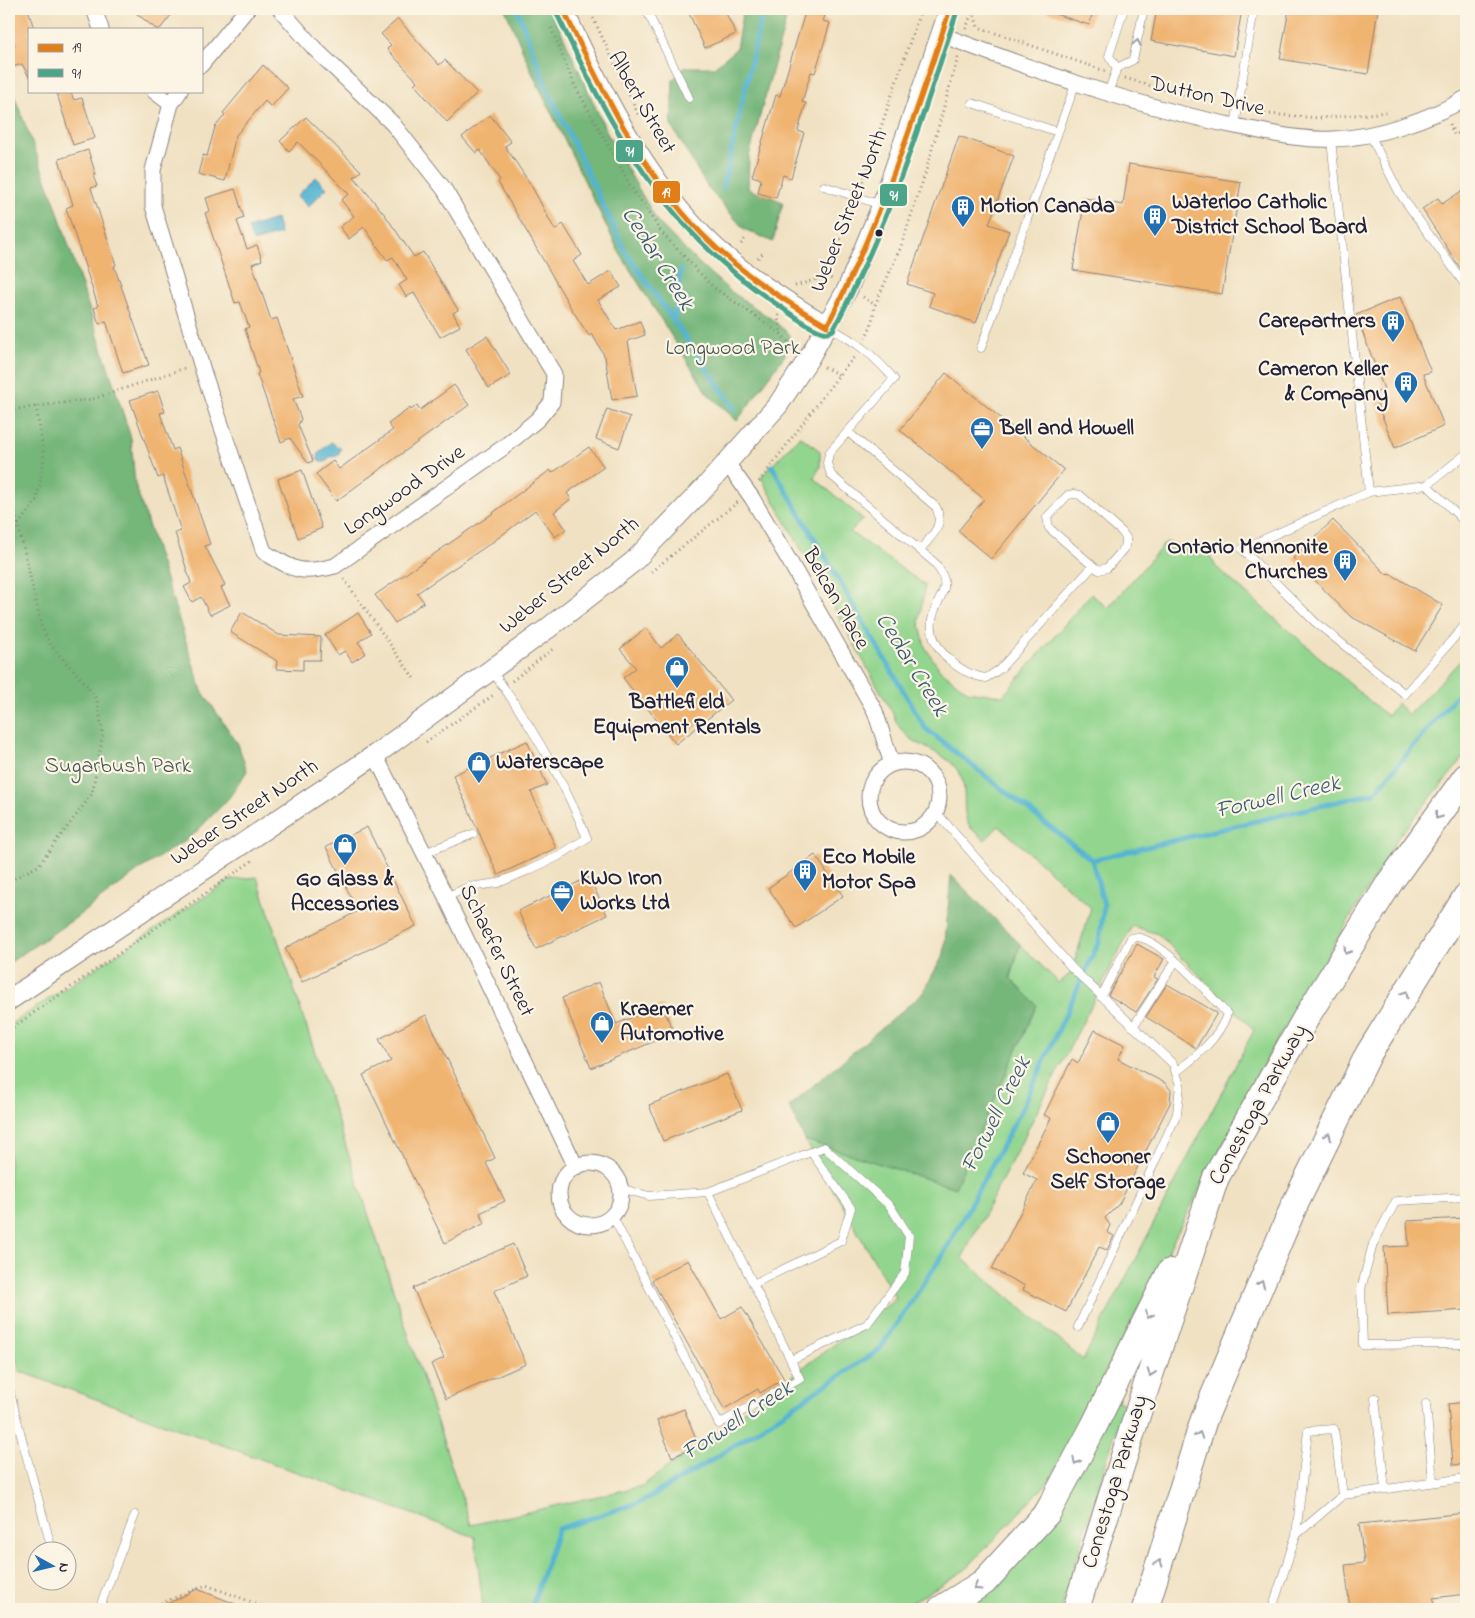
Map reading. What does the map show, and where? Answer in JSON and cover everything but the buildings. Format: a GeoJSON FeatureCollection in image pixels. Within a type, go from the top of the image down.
{"type":"FeatureCollection","features":[{"type":"Feature","properties":{"kind":"highway","name":"Conestoga Parkway"},"geometry":{"type":"LineString","coordinates":[[1076,1609],[1145,1390],[1216,1177],[1308,1016],[1390,882],[1466,777]]}},
{"type":"Feature","properties":{"kind":"highway"},"geometry":{"type":"LineString","coordinates":[[1145,1609],[1204,1419],[1294,1206],[1369,1053],[1466,897]]}},
{"type":"Feature","properties":{"kind":"highway"},"geometry":{"type":"LineString","coordinates":[[941,1609],[984,1582],[1048,1512],[1094,1426],[1216,1177]]}},
{"type":"Feature","properties":{"kind":"main road","name":"Weber Street North"},"geometry":{"type":"LineString","coordinates":[[9,1000],[375,755],[634,562],[727,463],[778,405],[827,326],[848,288],[882,206],[950,9]]}},
{"type":"Feature","properties":{"kind":"street"},"geometry":{"type":"LineString","coordinates":[[94,9],[101,28]]}},
{"type":"Feature","properties":{"kind":"street"},"geometry":{"type":"LineString","coordinates":[[202,64],[247,9]]}},
{"type":"Feature","properties":{"kind":"street","name":"Longwood Drive"},"geometry":{"type":"LineString","coordinates":[[176,97],[153,170],[153,206],[200,362],[264,552],[295,570],[315,571],[335,566],[504,447],[538,419],[552,402],[554,374],[444,189],[393,124],[321,55],[280,9]]}},
{"type":"Feature","properties":{"kind":"street","name":"Albert Street"},"geometry":{"type":"LineString","coordinates":[[563,9],[632,142],[672,201],[728,259],[778,296],[827,326]]}},
{"type":"Feature","properties":{"kind":"street","name":"Dutton Drive"},"geometry":{"type":"LineString","coordinates":[[942,35],[1108,93],[1205,120],[1287,136],[1331,140],[1369,133],[1418,121],[1446,110],[1466,98]]}},
{"type":"Feature","properties":{"kind":"street"},"geometry":{"type":"LineString","coordinates":[[158,92],[176,97]]}},
{"type":"Feature","properties":{"kind":"street","name":"Belcan Place"},"geometry":{"type":"LineString","coordinates":[[727,463],[771,530],[875,711],[892,764]]}},
{"type":"Feature","properties":{"kind":"street","name":"Schaefer Street"},"geometry":{"type":"LineString","coordinates":[[375,755],[576,1166]]}},
{"type":"Feature","properties":{"kind":"street"},"geometry":{"type":"LineString","coordinates":[[912,763],[930,773],[939,792],[936,812],[923,827],[904,832],[895,831],[878,821],[873,813],[869,794],[876,776],[892,764],[912,763]]}},
{"type":"Feature","properties":{"kind":"street"},"geometry":{"type":"LineString","coordinates":[[585,1163],[603,1166],[611,1172],[620,1188],[620,1198],[612,1215],[604,1221],[593,1224],[583,1224],[573,1220],[565,1212],[560,1198],[561,1182],[567,1173],[576,1166],[585,1163]]}},
{"type":"Feature","properties":{"kind":"lane"},"geometry":{"type":"LineString","coordinates":[[646,9],[690,98]]}},
{"type":"Feature","properties":{"kind":"lane"},"geometry":{"type":"LineString","coordinates":[[1116,71],[1109,56],[1124,9]]}},
{"type":"Feature","properties":{"kind":"lane"},"geometry":{"type":"LineString","coordinates":[[1108,93],[1116,71],[1133,60],[1144,9]]}},
{"type":"Feature","properties":{"kind":"lane"},"geometry":{"type":"LineString","coordinates":[[1235,126],[1254,9]]}},
{"type":"Feature","properties":{"kind":"lane"},"geometry":{"type":"LineString","coordinates":[[981,348],[1076,82]]}},
{"type":"Feature","properties":{"kind":"lane"},"geometry":{"type":"LineString","coordinates":[[972,103],[1058,132]]}},
{"type":"Feature","properties":{"kind":"lane"},"geometry":{"type":"LineString","coordinates":[[1369,133],[1400,194],[1466,286]]}},
{"type":"Feature","properties":{"kind":"lane"},"geometry":{"type":"LineString","coordinates":[[1331,140],[1369,492]]}},
{"type":"Feature","properties":{"kind":"lane"},"geometry":{"type":"LineString","coordinates":[[824,186],[882,206]]}},
{"type":"Feature","properties":{"kind":"lane"},"geometry":{"type":"LineString","coordinates":[[827,326],[861,345],[878,359],[894,379],[829,453],[828,463],[831,475],[935,563],[944,577],[944,589],[934,606],[932,623],[936,643],[953,663],[972,676],[986,678],[1015,654],[1094,566]]}},
{"type":"Feature","properties":{"kind":"lane"},"geometry":{"type":"LineString","coordinates":[[848,432],[936,507],[940,516],[940,526],[920,550]]}},
{"type":"Feature","properties":{"kind":"lane"},"geometry":{"type":"LineString","coordinates":[[1466,454],[1427,485],[1369,492],[1242,549],[1315,622],[1405,694],[1466,624]]}},
{"type":"Feature","properties":{"kind":"lane"},"geometry":{"type":"LineString","coordinates":[[1427,485],[1466,523]]}},
{"type":"Feature","properties":{"kind":"lane"},"geometry":{"type":"LineString","coordinates":[[1068,494],[1080,496],[1122,532],[1126,538],[1126,546],[1107,568],[1100,570],[1094,566],[1049,528],[1046,522],[1047,517],[1068,494]]}},
{"type":"Feature","properties":{"kind":"lane"},"geometry":{"type":"LineString","coordinates":[[446,897],[469,887],[498,883],[556,857],[587,838],[576,812],[532,728],[491,670]]}},
{"type":"Feature","properties":{"kind":"lane"},"geometry":{"type":"LineString","coordinates":[[936,812],[1073,969],[1099,996],[1173,1064],[1180,1085],[1177,1114],[1078,1327]]}},
{"type":"Feature","properties":{"kind":"lane"},"geometry":{"type":"LineString","coordinates":[[424,853],[473,834]]}},
{"type":"Feature","properties":{"kind":"lane"},"geometry":{"type":"LineString","coordinates":[[1099,996],[1131,938],[1136,936],[1149,940],[1194,978],[1227,1014],[1224,1024],[1198,1055],[1176,1072]]}},
{"type":"Feature","properties":{"kind":"lane"},"geometry":{"type":"LineString","coordinates":[[1133,1027],[1175,962]]}},
{"type":"Feature","properties":{"kind":"lane"},"geometry":{"type":"LineString","coordinates":[[620,1188],[650,1196],[708,1192],[824,1147],[890,1206],[909,1236],[905,1273],[867,1324],[790,1360]]}},
{"type":"Feature","properties":{"kind":"lane"},"geometry":{"type":"LineString","coordinates":[[753,1284],[841,1241],[851,1208],[811,1152]]}},
{"type":"Feature","properties":{"kind":"lane"},"geometry":{"type":"LineString","coordinates":[[612,1215],[719,1424],[800,1379],[708,1192]]}},
{"type":"Feature","properties":{"kind":"lane"},"geometry":{"type":"LineString","coordinates":[[1466,1197],[1396,1201],[1373,1244],[1361,1289],[1364,1345],[1466,1344]]}},
{"type":"Feature","properties":{"kind":"lane"},"geometry":{"type":"LineString","coordinates":[[9,1388],[17,1427],[49,1540]]}},
{"type":"Feature","properties":{"kind":"lane"},"geometry":{"type":"LineString","coordinates":[[1375,1398],[1385,1489]]}},
{"type":"Feature","properties":{"kind":"lane"},"geometry":{"type":"LineString","coordinates":[[1426,1404],[1433,1482]]}},
{"type":"Feature","properties":{"kind":"lane"},"geometry":{"type":"LineString","coordinates":[[1272,1609],[1296,1535],[1308,1431],[1334,1429],[1344,1495]]}},
{"type":"Feature","properties":{"kind":"lane"},"geometry":{"type":"LineString","coordinates":[[1296,1535],[1344,1495],[1466,1478]]}},
{"type":"Feature","properties":{"kind":"lane"},"geometry":{"type":"LineString","coordinates":[[99,1609],[135,1515]]}},
{"type":"Feature","properties":{"kind":"path"},"geometry":{"type":"LineString","coordinates":[[589,9],[643,125]]}},
{"type":"Feature","properties":{"kind":"path"},"geometry":{"type":"LineString","coordinates":[[814,280],[828,270],[846,230],[921,9]]}},
{"type":"Feature","properties":{"kind":"path"},"geometry":{"type":"LineString","coordinates":[[973,10],[978,27],[1200,100]]}},
{"type":"Feature","properties":{"kind":"path"},"geometry":{"type":"LineString","coordinates":[[969,21],[973,10]]}},
{"type":"Feature","properties":{"kind":"path"},"geometry":{"type":"LineString","coordinates":[[871,326],[876,304],[900,249],[925,174],[956,61]]}},
{"type":"Feature","properties":{"kind":"path"},"geometry":{"type":"LineString","coordinates":[[1237,110],[1319,118],[1392,111]]}},
{"type":"Feature","properties":{"kind":"path"},"geometry":{"type":"LineString","coordinates":[[1450,124],[1454,135],[1466,130]]}},
{"type":"Feature","properties":{"kind":"path"},"geometry":{"type":"LineString","coordinates":[[741,244],[746,238]]}},
{"type":"Feature","properties":{"kind":"path"},"geometry":{"type":"LineString","coordinates":[[758,258],[764,252]]}},
{"type":"Feature","properties":{"kind":"path"},"geometry":{"type":"LineString","coordinates":[[788,284],[795,286],[828,277]]}},
{"type":"Feature","properties":{"kind":"path"},"geometry":{"type":"LineString","coordinates":[[870,301],[876,304]]}},
{"type":"Feature","properties":{"kind":"path"},"geometry":{"type":"LineString","coordinates":[[778,318],[781,334],[789,345]]}},
{"type":"Feature","properties":{"kind":"path"},"geometry":{"type":"LineString","coordinates":[[756,486],[839,375],[854,358]]}},
{"type":"Feature","properties":{"kind":"path"},"geometry":{"type":"LineString","coordinates":[[9,410],[93,399],[200,362]]}},
{"type":"Feature","properties":{"kind":"path"},"geometry":{"type":"LineString","coordinates":[[831,372],[839,375]]}},
{"type":"Feature","properties":{"kind":"path"},"geometry":{"type":"LineString","coordinates":[[9,548],[17,526],[37,500],[44,458],[36,406]]}},
{"type":"Feature","properties":{"kind":"path"},"geometry":{"type":"LineString","coordinates":[[9,500],[15,511],[42,628],[51,646],[85,683],[97,700],[103,734],[92,794],[38,866],[13,878],[9,885]]}},
{"type":"Feature","properties":{"kind":"path"},"geometry":{"type":"LineString","coordinates":[[335,566],[416,681]]}},
{"type":"Feature","properties":{"kind":"path"},"geometry":{"type":"LineString","coordinates":[[9,1030],[256,858]]}},
{"type":"Feature","properties":{"kind":"path"},"geometry":{"type":"LineString","coordinates":[[147,1609],[206,1584],[271,1609]]}},
{"type":"Feature","properties":{"kind":"green space","name":"Longwood Park"},"geometry":{"type":"Polygon","coordinates":[[[505,9],[551,9],[608,135],[657,221],[693,258],[730,291],[773,320],[790,335],[785,355],[737,421],[707,393],[619,252],[534,77],[505,9]]]}},
{"type":"Feature","properties":{"kind":"green space"},"geometry":{"type":"Polygon","coordinates":[[[743,9],[789,9],[749,156],[748,189],[783,202],[773,242],[744,229],[708,188],[671,125],[673,80],[684,67],[714,67],[736,49],[743,9]]]}},
{"type":"Feature","properties":{"kind":"green space","name":"Sugarbush Park"},"geometry":{"type":"Polygon","coordinates":[[[9,82],[55,203],[131,438],[135,484],[202,691],[238,744],[247,771],[229,798],[192,836],[142,868],[74,919],[9,963],[9,82]]]}},
{"type":"Feature","properties":{"kind":"green space"},"geometry":{"type":"Polygon","coordinates":[[[800,436],[820,451],[820,467],[814,478],[863,519],[850,532],[925,585],[919,621],[925,647],[940,670],[967,691],[1003,696],[1091,594],[1108,608],[1166,542],[1207,550],[1216,567],[1387,716],[1397,703],[1408,715],[1466,655],[1466,755],[1399,836],[1273,1047],[1050,1480],[965,1570],[901,1609],[483,1609],[475,1537],[19,1371],[9,1328],[9,1025],[230,880],[257,877],[471,1525],[642,1486],[896,1299],[805,1140],[955,1187],[1020,944],[1059,983],[1071,973],[1091,908],[999,826],[985,840],[973,831],[965,814],[962,778],[958,771],[943,757],[906,735],[899,726],[761,477],[800,436]],[[1132,926],[962,1258],[1083,1360],[1254,1030],[1158,934],[1132,926]]]}},
{"type":"Feature","properties":{"kind":"green space"},"geometry":{"type":"Polygon","coordinates":[[[951,875],[1020,944],[1010,978],[1037,1005],[955,1188],[805,1140],[789,1106],[922,994],[944,954],[951,875]]]}},
{"type":"Feature","properties":{"kind":"green space"},"geometry":{"type":"Polygon","coordinates":[[[1116,1400],[1124,1404],[1061,1609],[959,1609],[1116,1400]]]}},
{"type":"Feature","properties":{"kind":"water"},"geometry":{"type":"Polygon","coordinates":[[[316,177],[327,188],[308,207],[297,196],[316,177]]]}},
{"type":"Feature","properties":{"kind":"water"},"geometry":{"type":"Polygon","coordinates":[[[276,219],[280,234],[253,242],[248,228],[276,219]]]}},
{"type":"Feature","properties":{"kind":"water"},"geometry":{"type":"Polygon","coordinates":[[[331,442],[341,449],[337,456],[329,457],[326,462],[320,462],[318,458],[319,453],[331,442]]]}},
{"type":"Feature","properties":{"kind":"waterway","name":"Cedar Creek"},"geometry":{"type":"LineString","coordinates":[[517,9],[546,86],[625,251],[735,409]]}},
{"type":"Feature","properties":{"kind":"waterway"},"geometry":{"type":"LineString","coordinates":[[723,188],[763,9]]}},
{"type":"Feature","properties":{"kind":"waterway"},"geometry":{"type":"LineString","coordinates":[[674,320],[681,270]]}},
{"type":"Feature","properties":{"kind":"waterway","name":"Cedar Creek"},"geometry":{"type":"LineString","coordinates":[[772,466],[925,728],[1092,860]]}},
{"type":"Feature","properties":{"kind":"waterway","name":"Forwell Creek"},"geometry":{"type":"LineString","coordinates":[[1092,860],[1374,793],[1466,684]]}},
{"type":"Feature","properties":{"kind":"waterway","name":"Forwell Creek"},"geometry":{"type":"LineString","coordinates":[[531,1609],[558,1529],[641,1502],[712,1460],[879,1350],[944,1253],[1021,1111],[1099,942],[1104,905],[1092,860]]}},
{"type":"Feature","properties":{"kind":"transit line","name":"19"},"geometry":{"type":"LineString","coordinates":[[563,9],[607,98],[641,156],[659,183],[680,209],[716,248],[746,273],[827,326]]}},
{"type":"Feature","properties":{"kind":"transit line","name":"19"},"geometry":{"type":"LineString","coordinates":[[827,326],[880,210],[950,9]]}},
{"type":"Feature","properties":{"kind":"transit line","name":"91"},"geometry":{"type":"LineString","coordinates":[[556,12],[620,136],[644,174],[671,209],[701,243],[736,274],[800,321],[827,333],[833,330],[887,213],[917,133],[957,11]]}},
{"type":"Feature","properties":{"kind":"place","name":"Motion Canada"},"geometry":{"type":"Point","coordinates":[963,228]}},
{"type":"Feature","properties":{"kind":"place","name":"Waterloo Catholic District School Board"},"geometry":{"type":"Point","coordinates":[1155,237]}},
{"type":"Feature","properties":{"kind":"place","name":"Carepartners"},"geometry":{"type":"Point","coordinates":[1393,343]}},
{"type":"Feature","properties":{"kind":"place","name":"Cameron Keller & Company"},"geometry":{"type":"Point","coordinates":[1406,404]}},
{"type":"Feature","properties":{"kind":"place","name":"Bell and Howell"},"geometry":{"type":"Point","coordinates":[982,450]}},
{"type":"Feature","properties":{"kind":"place","name":"Ontario Mennonite Churches"},"geometry":{"type":"Point","coordinates":[1345,582]}},
{"type":"Feature","properties":{"kind":"place","name":"Battlefield Equipment Rentals"},"geometry":{"type":"Point","coordinates":[677,689]}},
{"type":"Feature","properties":{"kind":"place","name":"Waterscape"},"geometry":{"type":"Point","coordinates":[479,784]}},
{"type":"Feature","properties":{"kind":"place","name":"Go Glass & Accessories"},"geometry":{"type":"Point","coordinates":[345,866]}},
{"type":"Feature","properties":{"kind":"place","name":"Eco Mobile Motor Spa"},"geometry":{"type":"Point","coordinates":[805,892]}},
{"type":"Feature","properties":{"kind":"place","name":"KWO Iron Works Ltd"},"geometry":{"type":"Point","coordinates":[562,913]}},
{"type":"Feature","properties":{"kind":"place","name":"Kraemer Automotive"},"geometry":{"type":"Point","coordinates":[602,1044]}},
{"type":"Feature","properties":{"kind":"place","name":"Schooner Self Storage"},"geometry":{"type":"Point","coordinates":[1108,1144]}}]}
